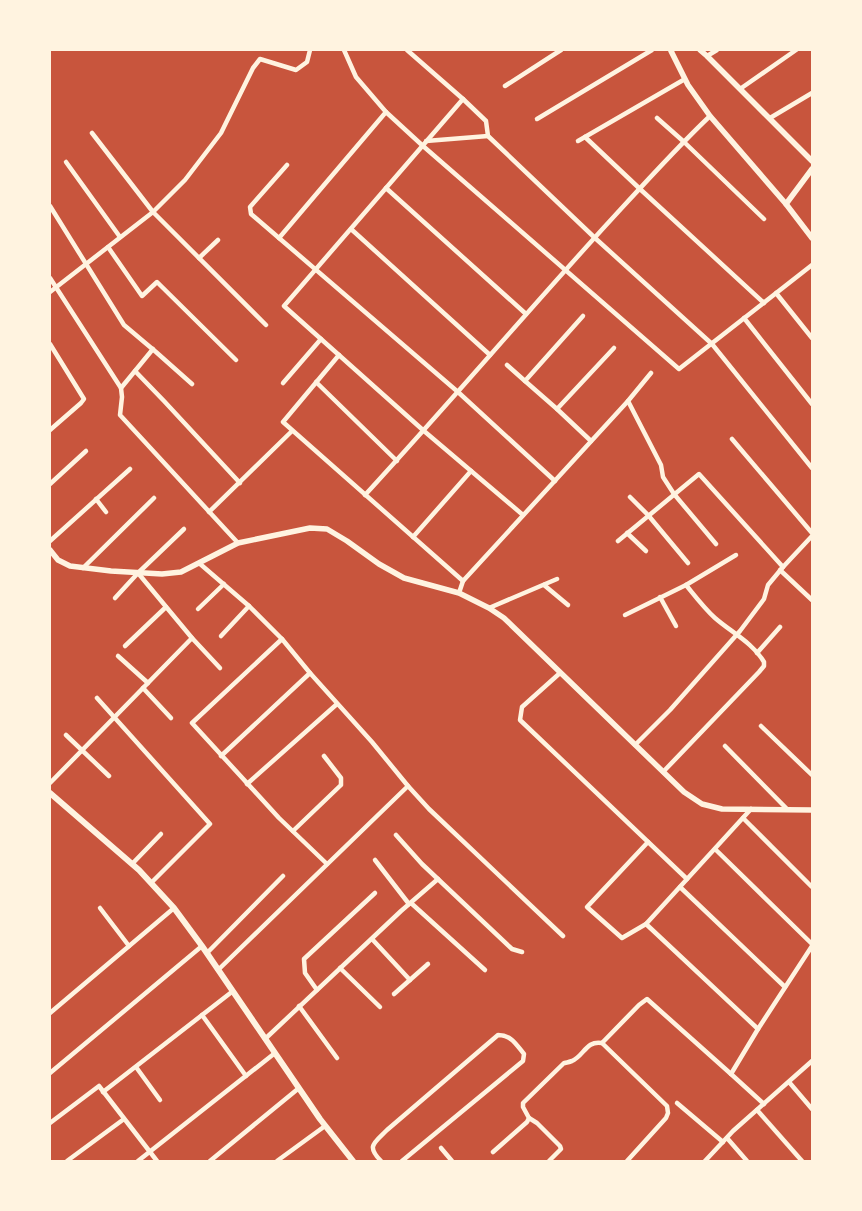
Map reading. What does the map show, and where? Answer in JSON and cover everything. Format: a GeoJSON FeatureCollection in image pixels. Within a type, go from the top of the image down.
{"type":"FeatureCollection","features":[{"type":"Feature","properties":{"kind":"main road"},"geometry":{"type":"LineString","coordinates":[[50,793],[132,864],[174,908],[207,953],[325,1126],[353,1161]]}},
{"type":"Feature","properties":{"kind":"street"},"geometry":{"type":"LineString","coordinates":[[50,292],[153,212],[185,180],[221,133],[253,68],[260,59],[296,70],[306,62],[310,50]]}},
{"type":"Feature","properties":{"kind":"street"},"geometry":{"type":"LineString","coordinates":[[344,50],[356,77],[386,112],[680,370],[812,265]]}},
{"type":"Feature","properties":{"kind":"street"},"geometry":{"type":"LineString","coordinates":[[407,50],[486,121],[488,136],[595,238],[712,344],[812,468]]}},
{"type":"Feature","properties":{"kind":"street"},"geometry":{"type":"LineString","coordinates":[[505,86],[561,50]]}},
{"type":"Feature","properties":{"kind":"street"},"geometry":{"type":"LineString","coordinates":[[537,119],[652,50]]}},
{"type":"Feature","properties":{"kind":"street"},"geometry":{"type":"LineString","coordinates":[[672,50],[686,79],[710,116],[786,204],[812,238]]}},
{"type":"Feature","properties":{"kind":"street"},"geometry":{"type":"LineString","coordinates":[[700,50],[812,162]]}},
{"type":"Feature","properties":{"kind":"street"},"geometry":{"type":"LineString","coordinates":[[708,56],[717,50]]}},
{"type":"Feature","properties":{"kind":"street"},"geometry":{"type":"LineString","coordinates":[[740,89],[796,50]]}},
{"type":"Feature","properties":{"kind":"street"},"geometry":{"type":"LineString","coordinates":[[578,141],[686,79]]}},
{"type":"Feature","properties":{"kind":"street"},"geometry":{"type":"LineString","coordinates":[[770,118],[812,92]]}},
{"type":"Feature","properties":{"kind":"street"},"geometry":{"type":"LineString","coordinates":[[463,99],[284,306],[424,431],[523,515]]}},
{"type":"Feature","properties":{"kind":"street"},"geometry":{"type":"LineString","coordinates":[[279,238],[386,112]]}},
{"type":"Feature","properties":{"kind":"street"},"geometry":{"type":"LineString","coordinates":[[365,495],[424,431],[565,270],[683,141],[710,116]]}},
{"type":"Feature","properties":{"kind":"street"},"geometry":{"type":"LineString","coordinates":[[657,118],[764,219]]}},
{"type":"Feature","properties":{"kind":"street"},"geometry":{"type":"LineString","coordinates":[[92,133],[153,212],[266,325]]}},
{"type":"Feature","properties":{"kind":"street"},"geometry":{"type":"LineString","coordinates":[[426,141],[488,136]]}},
{"type":"Feature","properties":{"kind":"street"},"geometry":{"type":"LineString","coordinates":[[585,137],[764,303]]}},
{"type":"Feature","properties":{"kind":"street"},"geometry":{"type":"LineString","coordinates":[[66,162],[120,237]]}},
{"type":"Feature","properties":{"kind":"street"},"geometry":{"type":"LineString","coordinates":[[287,165],[250,207],[251,214],[458,392],[555,481]]}},
{"type":"Feature","properties":{"kind":"street"},"geometry":{"type":"LineString","coordinates":[[786,204],[812,170]]}},
{"type":"Feature","properties":{"kind":"street"},"geometry":{"type":"LineString","coordinates":[[386,188],[526,314]]}},
{"type":"Feature","properties":{"kind":"street"},"geometry":{"type":"LineString","coordinates":[[50,206],[124,325],[192,384]]}},
{"type":"Feature","properties":{"kind":"street"},"geometry":{"type":"LineString","coordinates":[[351,229],[490,355]]}},
{"type":"Feature","properties":{"kind":"street"},"geometry":{"type":"LineString","coordinates":[[199,258],[218,240]]}},
{"type":"Feature","properties":{"kind":"street"},"geometry":{"type":"LineString","coordinates":[[108,247],[142,296],[157,282],[236,360]]}},
{"type":"Feature","properties":{"kind":"street"},"geometry":{"type":"LineString","coordinates":[[50,278],[121,388],[120,414],[238,543]]}},
{"type":"Feature","properties":{"kind":"street"},"geometry":{"type":"LineString","coordinates":[[776,293],[812,338]]}},
{"type":"Feature","properties":{"kind":"street"},"geometry":{"type":"LineString","coordinates":[[525,381],[584,316]]}},
{"type":"Feature","properties":{"kind":"street"},"geometry":{"type":"LineString","coordinates":[[744,318],[812,404]]}},
{"type":"Feature","properties":{"kind":"street"},"geometry":{"type":"LineString","coordinates":[[283,383],[321,339]]}},
{"type":"Feature","properties":{"kind":"street"},"geometry":{"type":"LineString","coordinates":[[50,344],[84,399],[50,430]]}},
{"type":"Feature","properties":{"kind":"street"},"geometry":{"type":"LineString","coordinates":[[557,409],[614,348]]}},
{"type":"Feature","properties":{"kind":"street"},"geometry":{"type":"LineString","coordinates":[[121,388],[153,349]]}},
{"type":"Feature","properties":{"kind":"street"},"geometry":{"type":"LineString","coordinates":[[340,355],[283,422],[463,581]]}},
{"type":"Feature","properties":{"kind":"street"},"geometry":{"type":"LineString","coordinates":[[507,365],[592,441]]}},
{"type":"Feature","properties":{"kind":"street"},"geometry":{"type":"LineString","coordinates":[[135,371],[240,483]]}},
{"type":"Feature","properties":{"kind":"street"},"geometry":{"type":"LineString","coordinates":[[459,593],[463,581],[651,374]]}},
{"type":"Feature","properties":{"kind":"street"},"geometry":{"type":"LineString","coordinates":[[316,382],[397,460]]}},
{"type":"Feature","properties":{"kind":"street"},"geometry":{"type":"LineString","coordinates":[[628,401],[661,465],[663,477],[674,494],[716,544]]}},
{"type":"Feature","properties":{"kind":"street"},"geometry":{"type":"LineString","coordinates":[[209,512],[292,431]]}},
{"type":"Feature","properties":{"kind":"street"},"geometry":{"type":"LineString","coordinates":[[635,745],[670,710],[737,634],[764,599],[768,585],[811,538],[732,440]]}},
{"type":"Feature","properties":{"kind":"street"},"geometry":{"type":"LineString","coordinates":[[50,484],[86,451]]}},
{"type":"Feature","properties":{"kind":"street"},"geometry":{"type":"LineString","coordinates":[[50,541],[130,469]]}},
{"type":"Feature","properties":{"kind":"street"},"geometry":{"type":"LineString","coordinates":[[413,537],[471,471]]}},
{"type":"Feature","properties":{"kind":"street"},"geometry":{"type":"LineString","coordinates":[[618,540],[699,474],[782,569],[812,600]]}},
{"type":"Feature","properties":{"kind":"street"},"geometry":{"type":"LineString","coordinates":[[630,497],[688,564]]}},
{"type":"Feature","properties":{"kind":"street"},"geometry":{"type":"LineString","coordinates":[[83,568],[154,498]]}},
{"type":"Feature","properties":{"kind":"street"},"geometry":{"type":"LineString","coordinates":[[96,500],[106,512]]}},
{"type":"Feature","properties":{"kind":"street"},"geometry":{"type":"LineString","coordinates":[[50,550],[58,560],[70,566],[162,574],[181,572],[238,543],[310,528],[327,529],[378,564],[404,578],[459,593],[504,618],[662,772],[684,792],[702,804],[722,809],[811,808]]}},
{"type":"Feature","properties":{"kind":"street"},"geometry":{"type":"LineString","coordinates":[[115,598],[184,529]]}},
{"type":"Feature","properties":{"kind":"street"},"geometry":{"type":"LineString","coordinates":[[627,533],[646,551]]}},
{"type":"Feature","properties":{"kind":"street"},"geometry":{"type":"LineString","coordinates":[[625,615],[686,585],[736,555]]}},
{"type":"Feature","properties":{"kind":"street"},"geometry":{"type":"LineString","coordinates":[[199,563],[249,606],[282,639],[429,809],[563,936]]}},
{"type":"Feature","properties":{"kind":"street"},"geometry":{"type":"LineString","coordinates":[[138,573],[192,638],[220,668]]}},
{"type":"Feature","properties":{"kind":"street"},"geometry":{"type":"LineString","coordinates":[[489,608],[557,579]]}},
{"type":"Feature","properties":{"kind":"street"},"geometry":{"type":"LineString","coordinates":[[198,609],[224,584]]}},
{"type":"Feature","properties":{"kind":"street"},"geometry":{"type":"LineString","coordinates":[[544,585],[568,605]]}},
{"type":"Feature","properties":{"kind":"street"},"geometry":{"type":"LineString","coordinates":[[662,772],[764,666],[761,657],[737,634],[714,617],[686,585]]}},
{"type":"Feature","properties":{"kind":"street"},"geometry":{"type":"LineString","coordinates":[[660,597],[676,626]]}},
{"type":"Feature","properties":{"kind":"street"},"geometry":{"type":"LineString","coordinates":[[221,636],[249,606]]}},
{"type":"Feature","properties":{"kind":"street"},"geometry":{"type":"LineString","coordinates":[[125,646],[166,607]]}},
{"type":"Feature","properties":{"kind":"street"},"geometry":{"type":"LineString","coordinates":[[757,653],[780,627]]}},
{"type":"Feature","properties":{"kind":"street"},"geometry":{"type":"LineString","coordinates":[[50,783],[192,638]]}},
{"type":"Feature","properties":{"kind":"street"},"geometry":{"type":"LineString","coordinates":[[282,639],[192,723],[247,784],[327,864]]}},
{"type":"Feature","properties":{"kind":"street"},"geometry":{"type":"LineString","coordinates":[[118,656],[148,683]]}},
{"type":"Feature","properties":{"kind":"street"},"geometry":{"type":"LineString","coordinates":[[560,672],[522,707],[520,720],[687,879]]}},
{"type":"Feature","properties":{"kind":"street"},"geometry":{"type":"LineString","coordinates":[[222,756],[310,673]]}},
{"type":"Feature","properties":{"kind":"street"},"geometry":{"type":"LineString","coordinates":[[143,688],[172,718]]}},
{"type":"Feature","properties":{"kind":"street"},"geometry":{"type":"LineString","coordinates":[[97,698],[210,824],[151,883]]}},
{"type":"Feature","properties":{"kind":"street"},"geometry":{"type":"LineString","coordinates":[[247,784],[337,704]]}},
{"type":"Feature","properties":{"kind":"street"},"geometry":{"type":"LineString","coordinates":[[761,726],[812,775]]}},
{"type":"Feature","properties":{"kind":"street"},"geometry":{"type":"LineString","coordinates":[[66,735],[109,776]]}},
{"type":"Feature","properties":{"kind":"street"},"geometry":{"type":"LineString","coordinates":[[725,746],[787,809]]}},
{"type":"Feature","properties":{"kind":"street"},"geometry":{"type":"LineString","coordinates":[[293,831],[341,785],[341,778],[324,756]]}},
{"type":"Feature","properties":{"kind":"street"},"geometry":{"type":"LineString","coordinates":[[218,970],[408,786]]}},
{"type":"Feature","properties":{"kind":"street"},"geometry":{"type":"LineString","coordinates":[[648,842],[586,907],[622,938],[646,924],[752,809]]}},
{"type":"Feature","properties":{"kind":"street"},"geometry":{"type":"LineString","coordinates":[[743,818],[812,887]]}},
{"type":"Feature","properties":{"kind":"street"},"geometry":{"type":"LineString","coordinates":[[132,864],[161,834]]}},
{"type":"Feature","properties":{"kind":"street"},"geometry":{"type":"LineString","coordinates":[[396,835],[422,864],[512,949],[522,952]]}},
{"type":"Feature","properties":{"kind":"street"},"geometry":{"type":"LineString","coordinates":[[714,849],[812,945],[731,1074]]}},
{"type":"Feature","properties":{"kind":"street"},"geometry":{"type":"LineString","coordinates":[[375,860],[410,904],[485,970]]}},
{"type":"Feature","properties":{"kind":"street"},"geometry":{"type":"LineString","coordinates":[[207,953],[283,876]]}},
{"type":"Feature","properties":{"kind":"street"},"geometry":{"type":"LineString","coordinates":[[265,1039],[438,879]]}},
{"type":"Feature","properties":{"kind":"street"},"geometry":{"type":"LineString","coordinates":[[680,887],[785,988]]}},
{"type":"Feature","properties":{"kind":"street"},"geometry":{"type":"LineString","coordinates":[[317,990],[305,973],[304,959],[375,893]]}},
{"type":"Feature","properties":{"kind":"street"},"geometry":{"type":"LineString","coordinates":[[100,908],[129,946]]}},
{"type":"Feature","properties":{"kind":"street"},"geometry":{"type":"LineString","coordinates":[[50,1013],[174,908]]}},
{"type":"Feature","properties":{"kind":"street"},"geometry":{"type":"LineString","coordinates":[[646,924],[758,1029]]}},
{"type":"Feature","properties":{"kind":"street"},"geometry":{"type":"LineString","coordinates":[[372,939],[410,980]]}},
{"type":"Feature","properties":{"kind":"street"},"geometry":{"type":"LineString","coordinates":[[50,1073],[202,946]]}},
{"type":"Feature","properties":{"kind":"street"},"geometry":{"type":"LineString","coordinates":[[394,994],[428,964]]}},
{"type":"Feature","properties":{"kind":"street"},"geometry":{"type":"LineString","coordinates":[[340,968],[380,1007]]}},
{"type":"Feature","properties":{"kind":"street"},"geometry":{"type":"LineString","coordinates":[[103,1092],[233,991]]}},
{"type":"Feature","properties":{"kind":"street"},"geometry":{"type":"LineString","coordinates":[[602,1043],[647,999],[764,1104]]}},
{"type":"Feature","properties":{"kind":"street"},"geometry":{"type":"LineString","coordinates":[[299,1006],[337,1058]]}},
{"type":"Feature","properties":{"kind":"street"},"geometry":{"type":"LineString","coordinates":[[202,1015],[246,1076]]}},
{"type":"Feature","properties":{"kind":"street"},"geometry":{"type":"LineString","coordinates":[[381,1161],[372,1149],[374,1144],[387,1130],[498,1035],[510,1038],[524,1054],[523,1060],[402,1161]]}},
{"type":"Feature","properties":{"kind":"street"},"geometry":{"type":"LineString","coordinates":[[550,1161],[561,1149],[560,1146],[537,1123],[529,1118],[523,1103],[564,1063],[573,1061],[591,1043],[597,1042],[602,1043],[668,1109],[666,1118],[627,1161]]}},
{"type":"Feature","properties":{"kind":"street"},"geometry":{"type":"LineString","coordinates":[[138,1161],[275,1053]]}},
{"type":"Feature","properties":{"kind":"street"},"geometry":{"type":"LineString","coordinates":[[705,1161],[757,1110],[812,1061]]}},
{"type":"Feature","properties":{"kind":"street"},"geometry":{"type":"LineString","coordinates":[[136,1067],[160,1100]]}},
{"type":"Feature","properties":{"kind":"street"},"geometry":{"type":"LineString","coordinates":[[790,1082],[812,1109]]}},
{"type":"Feature","properties":{"kind":"street"},"geometry":{"type":"LineString","coordinates":[[50,1123],[99,1086],[157,1161]]}},
{"type":"Feature","properties":{"kind":"street"},"geometry":{"type":"LineString","coordinates":[[210,1161],[299,1088]]}},
{"type":"Feature","properties":{"kind":"street"},"geometry":{"type":"LineString","coordinates":[[677,1102],[725,1140],[747,1161]]}},
{"type":"Feature","properties":{"kind":"street"},"geometry":{"type":"LineString","coordinates":[[757,1110],[802,1161]]}},
{"type":"Feature","properties":{"kind":"street"},"geometry":{"type":"LineString","coordinates":[[493,1152],[529,1118]]}},
{"type":"Feature","properties":{"kind":"street"},"geometry":{"type":"LineString","coordinates":[[67,1161],[124,1119]]}},
{"type":"Feature","properties":{"kind":"street"},"geometry":{"type":"LineString","coordinates":[[277,1161],[325,1126]]}},
{"type":"Feature","properties":{"kind":"street"},"geometry":{"type":"LineString","coordinates":[[441,1148],[452,1161]]}}]}
